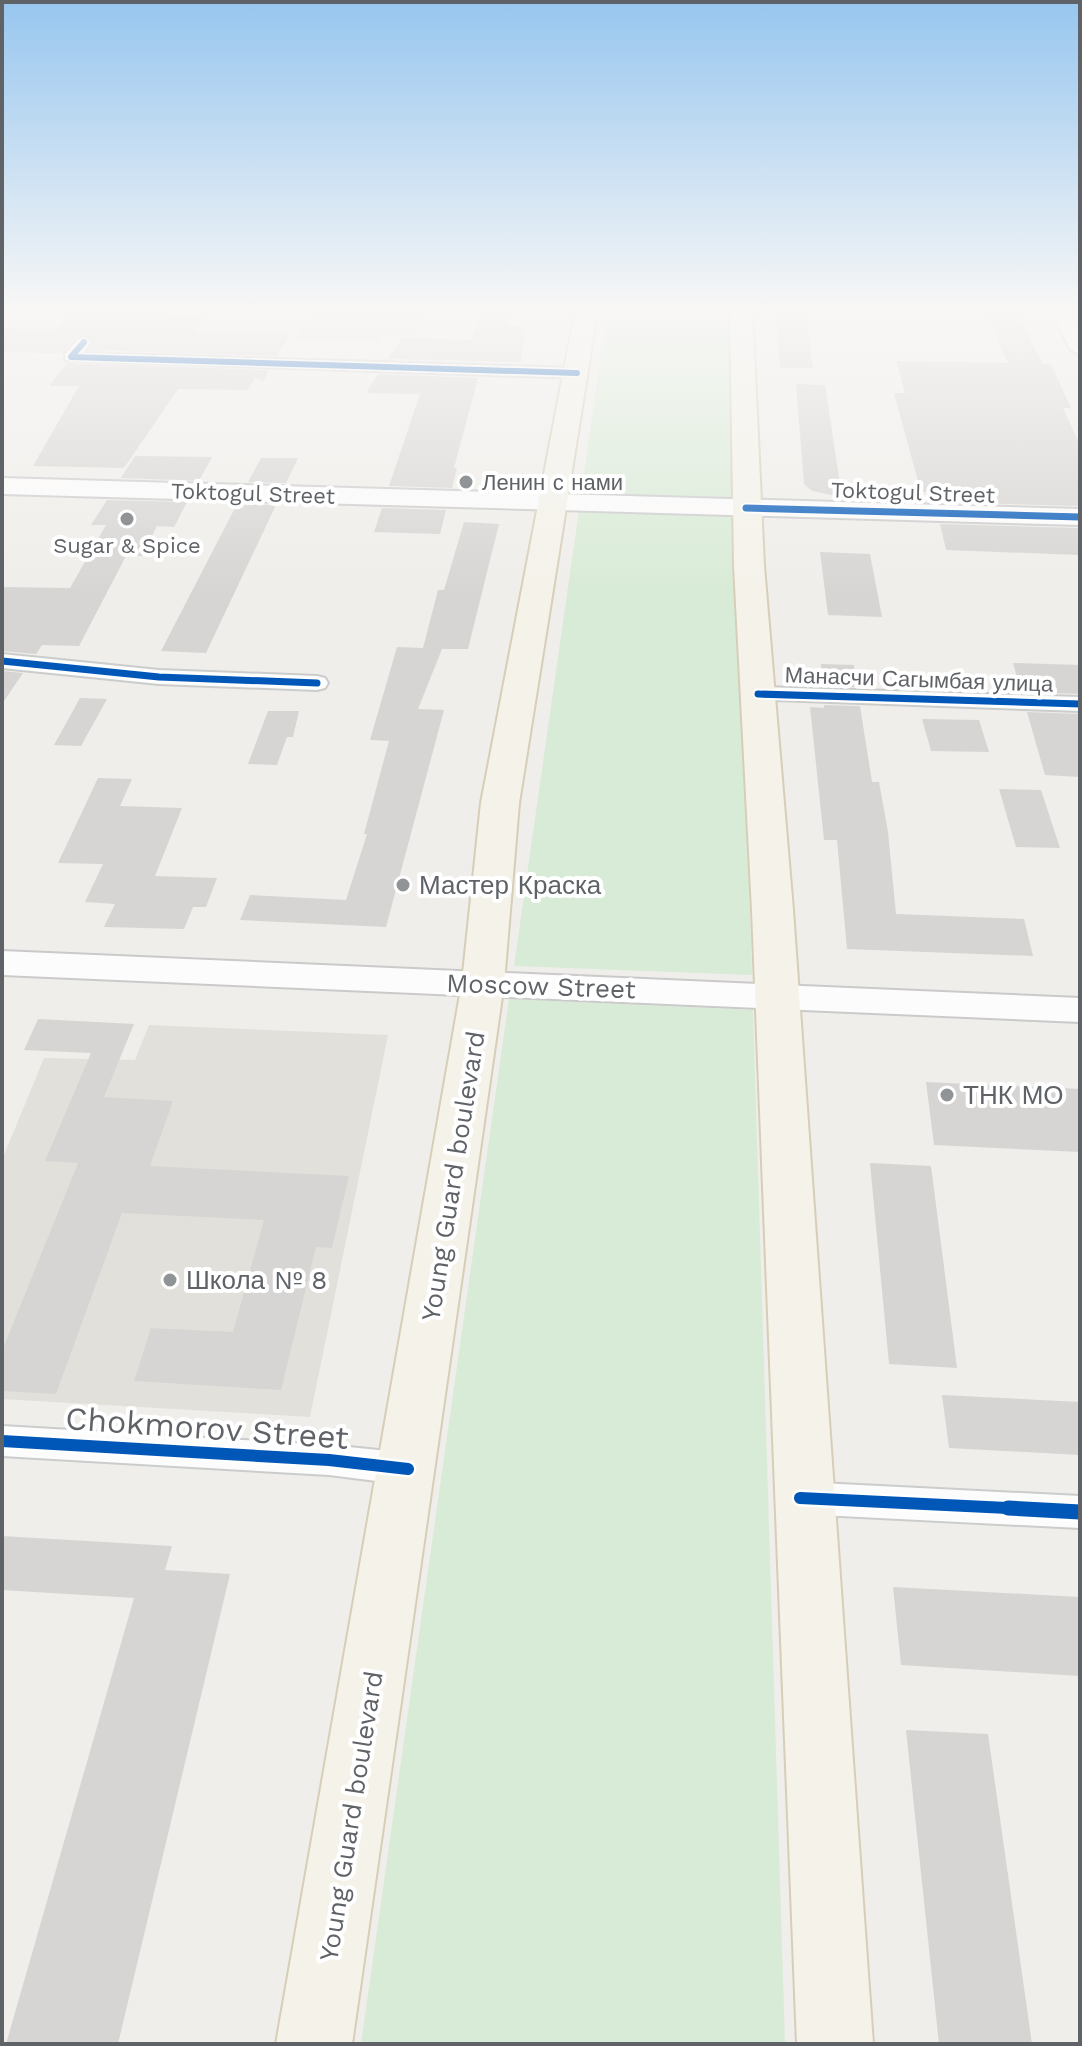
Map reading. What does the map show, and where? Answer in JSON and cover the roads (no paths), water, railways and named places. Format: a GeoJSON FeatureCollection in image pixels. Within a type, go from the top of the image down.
{"type":"FeatureCollection","features":[{"type":"Feature","properties":{"kind":"main road","name":"Young Guard boulevard"},"geometry":{"type":"LineString","coordinates":[[314,2044],[483,983],[500,803],[572,402]]}},
{"type":"Feature","properties":{"kind":"main road"},"geometry":{"type":"LineString","coordinates":[[743,402],[751,624],[777,995],[800,1498],[835,2044]]}},
{"type":"Feature","properties":{"kind":"main road","name":"Toktogul Street"},"geometry":{"type":"LineString","coordinates":[[2,486],[1080,517]]}},
{"type":"Feature","properties":{"kind":"main road","name":"Moscow Street"},"geometry":{"type":"LineString","coordinates":[[2,963],[1080,1010]]}},
{"type":"Feature","properties":{"kind":"street"},"geometry":{"type":"LineString","coordinates":[[2,661],[159,677],[317,683]]}},
{"type":"Feature","properties":{"kind":"street","name":"Манасчи Сагымбая улица"},"geometry":{"type":"LineString","coordinates":[[758,694],[1080,704]]}},
{"type":"Feature","properties":{"kind":"street","name":"Chokmorov Street"},"geometry":{"type":"LineString","coordinates":[[2,1441],[329,1460],[408,1469]]}},
{"type":"Feature","properties":{"kind":"street"},"geometry":{"type":"LineString","coordinates":[[800,1498],[1080,1512]]}},
{"type":"Feature","properties":{"kind":"place","name":"Ленин с нами"},"geometry":{"type":"Point","coordinates":[466,482]}},
{"type":"Feature","properties":{"kind":"place","name":"Sugar & Spice"},"geometry":{"type":"Point","coordinates":[127,519]}},
{"type":"Feature","properties":{"kind":"place","name":"Мастер Краска"},"geometry":{"type":"Point","coordinates":[403,885]}},
{"type":"Feature","properties":{"kind":"place","name":"ТНК МО"},"geometry":{"type":"Point","coordinates":[947,1095]}},
{"type":"Feature","properties":{"kind":"place","name":"Школа № 8"},"geometry":{"type":"Point","coordinates":[170,1280]}}]}
